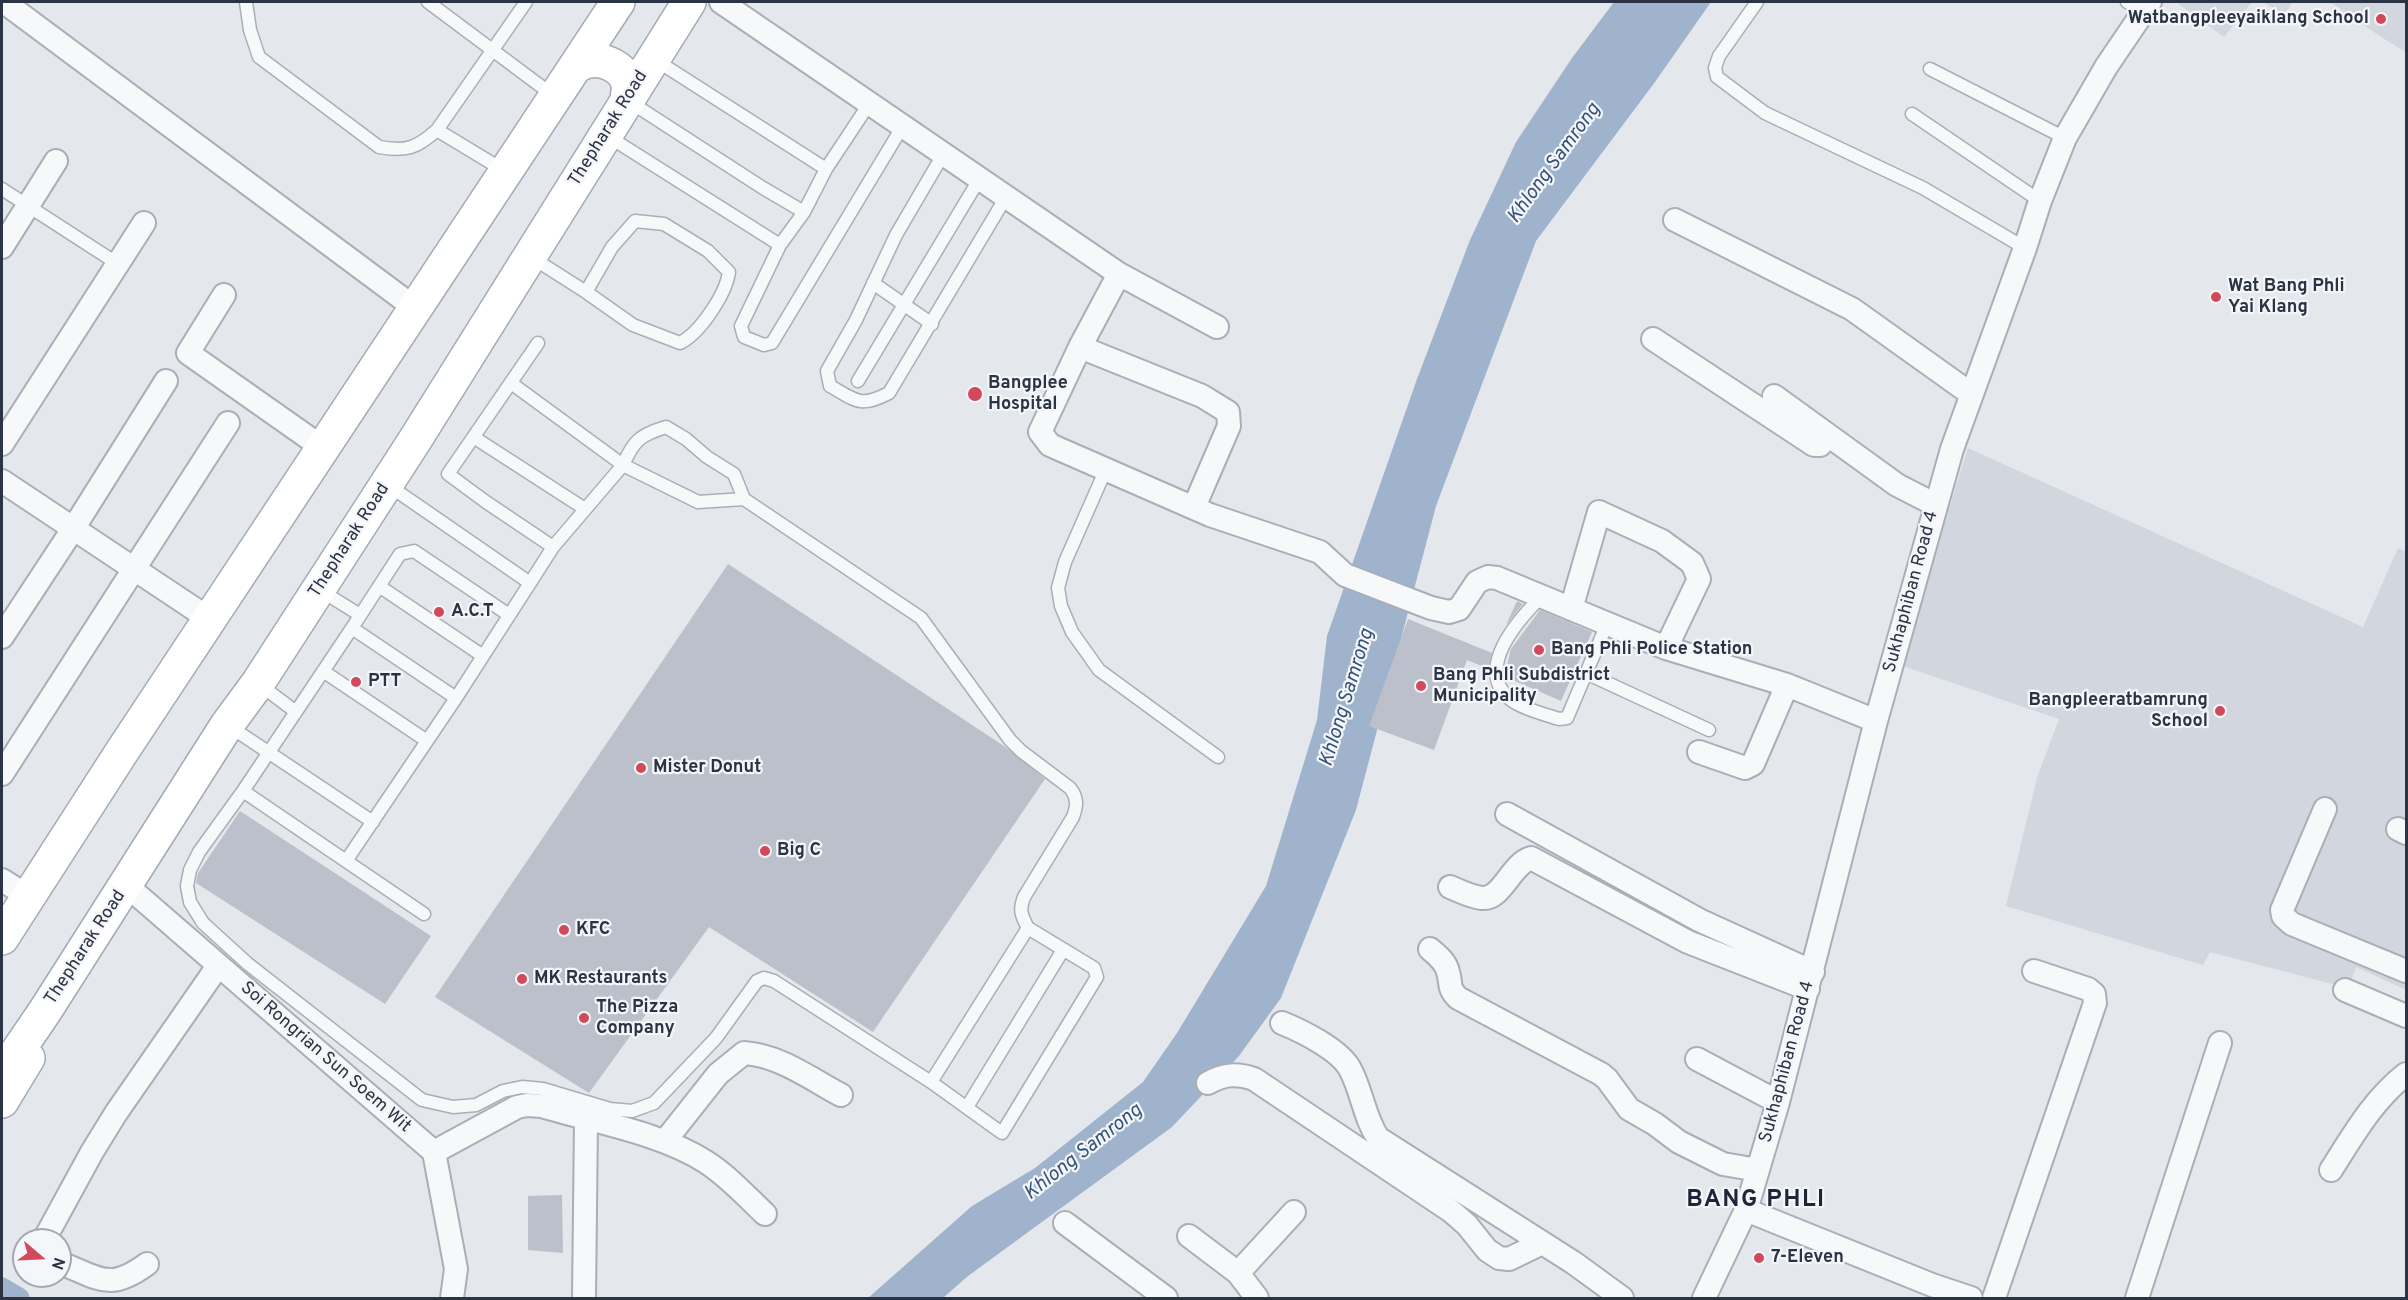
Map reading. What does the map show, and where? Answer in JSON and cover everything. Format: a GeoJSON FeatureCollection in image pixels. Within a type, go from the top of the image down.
{"type":"FeatureCollection","features":[{"type":"Feature","properties":{"kind":"main road"},"geometry":{"type":"LineString","coordinates":[[2,938],[504,171],[618,2]]}},
{"type":"Feature","properties":{"kind":"main road","name":"Thepharak Road"},"geometry":{"type":"LineString","coordinates":[[2,1074],[45,1011],[227,725],[258,683],[387,484],[531,257],[688,2]]}},
{"type":"Feature","properties":{"kind":"main road"},"geometry":{"type":"LineString","coordinates":[[576,66],[590,60],[603,61],[620,70],[628,85],[627,100]]}},
{"type":"Feature","properties":{"kind":"main road"},"geometry":{"type":"LineString","coordinates":[[2,1101],[29,1057],[45,1011]]}},
{"type":"Feature","properties":{"kind":"street"},"geometry":{"type":"LineString","coordinates":[[4,2],[415,308]]}},
{"type":"Feature","properties":{"kind":"street"},"geometry":{"type":"LineString","coordinates":[[721,2],[1119,274],[1217,327]]}},
{"type":"Feature","properties":{"kind":"street","name":"Sukhaphiban Road 4"},"geometry":{"type":"LineString","coordinates":[[1704,1299],[1746,1210],[1778,1102],[1876,721],[1952,449],[2040,201],[2065,138],[2140,4]]}},
{"type":"Feature","properties":{"kind":"street"},"geometry":{"type":"LineString","coordinates":[[2,247],[56,161]]}},
{"type":"Feature","properties":{"kind":"street"},"geometry":{"type":"LineString","coordinates":[[1675,220],[1852,309],[1971,394]]}},
{"type":"Feature","properties":{"kind":"street"},"geometry":{"type":"LineString","coordinates":[[2,444],[144,223]]}},
{"type":"Feature","properties":{"kind":"street"},"geometry":{"type":"LineString","coordinates":[[1119,274],[1080,347],[1040,432],[1050,445],[1194,507],[1320,552],[1345,575],[1431,608],[1449,612],[1459,609],[1477,582],[1488,577],[1666,648],[1787,685],[1876,721]]}},
{"type":"Feature","properties":{"kind":"street"},"geometry":{"type":"LineString","coordinates":[[224,295],[188,353],[323,448]]}},
{"type":"Feature","properties":{"kind":"street"},"geometry":{"type":"LineString","coordinates":[[1653,339],[1814,445],[1820,445],[1829,436]]}},
{"type":"Feature","properties":{"kind":"street"},"geometry":{"type":"LineString","coordinates":[[1080,347],[1202,396],[1228,412],[1229,426],[1194,507]]}},
{"type":"Feature","properties":{"kind":"street"},"geometry":{"type":"LineString","coordinates":[[2,637],[166,381]]}},
{"type":"Feature","properties":{"kind":"street"},"geometry":{"type":"LineString","coordinates":[[1774,396],[1898,485],[1936,505]]}},
{"type":"Feature","properties":{"kind":"street"},"geometry":{"type":"LineString","coordinates":[[2,774],[228,423]]}},
{"type":"Feature","properties":{"kind":"street"},"geometry":{"type":"LineString","coordinates":[[2,481],[211,620]]}},
{"type":"Feature","properties":{"kind":"street"},"geometry":{"type":"LineString","coordinates":[[1571,609],[1599,512],[1662,542],[1692,563],[1699,579],[1666,648]]}},
{"type":"Feature","properties":{"kind":"street"},"geometry":{"type":"LineString","coordinates":[[1699,752],[1745,768],[1753,764],[1787,685]]}},
{"type":"Feature","properties":{"kind":"street"},"geometry":{"type":"LineString","coordinates":[[2325,809],[2282,910],[2283,916],[2292,924],[2406,971]]}},
{"type":"Feature","properties":{"kind":"street"},"geometry":{"type":"LineString","coordinates":[[1507,814],[1810,980]]}},
{"type":"Feature","properties":{"kind":"street"},"geometry":{"type":"LineString","coordinates":[[1450,887],[1474,897],[1484,899],[1493,897],[1523,861],[1531,858],[1688,942],[1810,980]]}},
{"type":"Feature","properties":{"kind":"street"},"geometry":{"type":"LineString","coordinates":[[2,880],[29,897]]}},
{"type":"Feature","properties":{"kind":"street","name":"Soi Rongrian Sun Soem Wit"},"geometry":{"type":"LineString","coordinates":[[126,885],[434,1152]]}},
{"type":"Feature","properties":{"kind":"street"},"geometry":{"type":"LineString","coordinates":[[1430,950],[1445,963],[1449,973],[1449,986],[1458,998],[1607,1078],[1629,1109],[1655,1124],[1679,1142],[1723,1164],[1758,1170]]}},
{"type":"Feature","properties":{"kind":"street"},"geometry":{"type":"LineString","coordinates":[[51,1228],[121,1105],[218,966]]}},
{"type":"Feature","properties":{"kind":"street"},"geometry":{"type":"LineString","coordinates":[[1994,1299],[2095,1003],[2094,994],[2088,989],[2034,971]]}},
{"type":"Feature","properties":{"kind":"street"},"geometry":{"type":"LineString","coordinates":[[2345,990],[2406,1016]]}},
{"type":"Feature","properties":{"kind":"street"},"geometry":{"type":"LineString","coordinates":[[1282,1023],[1297,1029],[1340,1056],[1350,1067],[1370,1125],[1378,1138],[1574,1263],[1622,1299]]}},
{"type":"Feature","properties":{"kind":"street"},"geometry":{"type":"LineString","coordinates":[[2137,1299],[2220,1043]]}},
{"type":"Feature","properties":{"kind":"street"},"geometry":{"type":"LineString","coordinates":[[665,1141],[718,1074],[744,1053],[775,1059],[841,1095]]}},
{"type":"Feature","properties":{"kind":"street"},"geometry":{"type":"LineString","coordinates":[[1697,1059],[1778,1102]]}},
{"type":"Feature","properties":{"kind":"street"},"geometry":{"type":"LineString","coordinates":[[1208,1083],[1218,1077],[1241,1074],[1254,1079],[1451,1211],[1467,1225],[1487,1250],[1499,1258],[1509,1259],[1542,1243]]}},
{"type":"Feature","properties":{"kind":"street"},"geometry":{"type":"LineString","coordinates":[[2331,1170],[2366,1114],[2379,1098],[2406,1074]]}},
{"type":"Feature","properties":{"kind":"street"},"geometry":{"type":"LineString","coordinates":[[452,1299],[456,1269],[434,1152],[517,1107],[542,1106],[665,1141],[708,1163],[765,1214]]}},
{"type":"Feature","properties":{"kind":"street"},"geometry":{"type":"LineString","coordinates":[[584,1299],[586,1120]]}},
{"type":"Feature","properties":{"kind":"street"},"geometry":{"type":"LineString","coordinates":[[1746,1210],[1929,1292],[1971,1299]]}},
{"type":"Feature","properties":{"kind":"street"},"geometry":{"type":"LineString","coordinates":[[1238,1273],[1294,1212]]}},
{"type":"Feature","properties":{"kind":"street"},"geometry":{"type":"LineString","coordinates":[[1065,1222],[1166,1299]]}},
{"type":"Feature","properties":{"kind":"street"},"geometry":{"type":"LineString","coordinates":[[1189,1236],[1238,1273],[1257,1299]]}},
{"type":"Feature","properties":{"kind":"street"},"geometry":{"type":"LineString","coordinates":[[72,1268],[107,1281],[116,1281],[130,1276],[147,1264]]}},
{"type":"Feature","properties":{"kind":"lane"},"geometry":{"type":"LineString","coordinates":[[246,2],[250,30],[259,57],[379,147],[396,150],[420,145],[437,130],[526,2]]}},
{"type":"Feature","properties":{"kind":"lane"},"geometry":{"type":"LineString","coordinates":[[428,2],[554,96]]}},
{"type":"Feature","properties":{"kind":"lane"},"geometry":{"type":"LineString","coordinates":[[1757,2],[1719,56],[1714,68],[1717,77],[1765,113],[1923,188],[2025,248]]}},
{"type":"Feature","properties":{"kind":"lane"},"geometry":{"type":"LineString","coordinates":[[653,58],[826,169]]}},
{"type":"Feature","properties":{"kind":"lane"},"geometry":{"type":"LineString","coordinates":[[1930,69],[2065,138]]}},
{"type":"Feature","properties":{"kind":"lane"},"geometry":{"type":"LineString","coordinates":[[627,100],[804,212]]}},
{"type":"Feature","properties":{"kind":"lane"},"geometry":{"type":"LineString","coordinates":[[869,104],[826,169],[804,212],[780,245],[741,326],[744,337],[764,345],[772,343],[898,134]]}},
{"type":"Feature","properties":{"kind":"lane"},"geometry":{"type":"LineString","coordinates":[[1912,114],[2040,201]]}},
{"type":"Feature","properties":{"kind":"lane"},"geometry":{"type":"LineString","coordinates":[[437,130],[504,171]]}},
{"type":"Feature","properties":{"kind":"lane"},"geometry":{"type":"LineString","coordinates":[[605,134],[780,245]]}},
{"type":"Feature","properties":{"kind":"lane"},"geometry":{"type":"LineString","coordinates":[[944,153],[896,235],[827,371],[830,386],[859,402],[872,402],[889,393],[1006,197]]}},
{"type":"Feature","properties":{"kind":"lane"},"geometry":{"type":"LineString","coordinates":[[858,381],[980,178]]}},
{"type":"Feature","properties":{"kind":"lane"},"geometry":{"type":"LineString","coordinates":[[2,189],[118,264]]}},
{"type":"Feature","properties":{"kind":"lane"},"geometry":{"type":"LineString","coordinates":[[531,257],[586,291],[633,325],[680,343],[698,328],[722,295],[729,272],[708,251],[664,224],[638,220],[632,223],[612,247],[586,291]]}},
{"type":"Feature","properties":{"kind":"lane"},"geometry":{"type":"LineString","coordinates":[[873,283],[932,324]]}},
{"type":"Feature","properties":{"kind":"lane"},"geometry":{"type":"LineString","coordinates":[[538,343],[475,438],[448,474],[553,547]]}},
{"type":"Feature","properties":{"kind":"lane"},"geometry":{"type":"LineString","coordinates":[[511,383],[623,465],[699,502],[744,499]]}},
{"type":"Feature","properties":{"kind":"lane"},"geometry":{"type":"LineString","coordinates":[[346,861],[456,698],[553,547],[623,465],[631,447],[646,433],[666,427],[734,474],[744,499],[921,618],[1010,740],[1021,752],[1070,788],[1076,795],[1077,806],[1073,818],[1024,897],[1020,908],[1028,928],[1094,968],[1097,977],[1002,1133],[931,1082],[774,981],[764,978],[757,981],[716,1038],[654,1103],[632,1111],[610,1109],[543,1089],[522,1087],[503,1091],[476,1105],[453,1107],[423,1100],[248,964],[203,923],[190,902],[187,886],[190,870],[199,852],[243,791],[400,554],[414,551],[509,615]]}},
{"type":"Feature","properties":{"kind":"lane"},"geometry":{"type":"LineString","coordinates":[[475,438],[585,509]]}},
{"type":"Feature","properties":{"kind":"lane"},"geometry":{"type":"LineString","coordinates":[[1106,469],[1065,562],[1058,588],[1061,606],[1072,632],[1099,670],[1218,757]]}},
{"type":"Feature","properties":{"kind":"lane"},"geometry":{"type":"LineString","coordinates":[[387,484],[530,583]]}},
{"type":"Feature","properties":{"kind":"lane"},"geometry":{"type":"LineString","coordinates":[[379,586],[483,656]]}},
{"type":"Feature","properties":{"kind":"lane"},"geometry":{"type":"LineString","coordinates":[[319,589],[360,615]]}},
{"type":"Feature","properties":{"kind":"lane"},"geometry":{"type":"LineString","coordinates":[[1541,597],[1514,625],[1495,672],[1499,687],[1512,701],[1559,720],[1567,718],[1607,624]]}},
{"type":"Feature","properties":{"kind":"lane"},"geometry":{"type":"LineString","coordinates":[[352,628],[456,698]]}},
{"type":"Feature","properties":{"kind":"lane"},"geometry":{"type":"LineString","coordinates":[[323,671],[427,741]]}},
{"type":"Feature","properties":{"kind":"lane"},"geometry":{"type":"LineString","coordinates":[[1586,673],[1709,730]]}},
{"type":"Feature","properties":{"kind":"lane"},"geometry":{"type":"LineString","coordinates":[[258,683],[296,712]]}},
{"type":"Feature","properties":{"kind":"lane"},"geometry":{"type":"LineString","coordinates":[[227,725],[373,822]]}},
{"type":"Feature","properties":{"kind":"lane"},"geometry":{"type":"LineString","coordinates":[[243,791],[424,914]]}},
{"type":"Feature","properties":{"kind":"lane"},"geometry":{"type":"LineString","coordinates":[[931,1082],[1028,928]]}},
{"type":"Feature","properties":{"kind":"lane"},"geometry":{"type":"LineString","coordinates":[[967,1107],[1063,950]]}},
{"type":"Feature","properties":{"kind":"shaded area","name":"Watbangpleeyaiklang School"},"geometry":{"type":"Polygon","coordinates":[[[2176,2],[2252,2],[2224,37],[2176,2]]]}},
{"type":"Feature","properties":{"kind":"shaded area","name":"Watbangpleeyaiklang School"},"geometry":{"type":"Polygon","coordinates":[[[2263,2],[2293,2],[2284,14],[2263,2]]]}},
{"type":"Feature","properties":{"kind":"shaded area","name":"Watbangpleeyaiklang School"},"geometry":{"type":"Polygon","coordinates":[[[2330,2],[2406,2],[2406,52],[2381,37],[2330,2]]]}},
{"type":"Feature","properties":{"kind":"shaded area","name":"Bangpleeratbamrung School"},"geometry":{"type":"Polygon","coordinates":[[[1968,448],[2363,627],[2398,548],[2406,552],[2406,990],[2356,967],[2348,988],[2210,952],[2203,965],[2006,906],[2037,778],[2059,719],[1900,665],[1968,448]]]}},
{"type":"Feature","properties":{"kind":"water","name":"Khlong Samrong"},"geometry":{"type":"Polygon","coordinates":[[[1614,2],[1711,2],[1655,82],[1536,241],[1436,506],[1356,810],[1281,998],[1239,1056],[1172,1127],[968,1276],[943,1298],[868,1298],[972,1206],[1035,1168],[1143,1082],[1177,1033],[1266,886],[1317,720],[1327,636],[1417,379],[1470,240],[1516,142],[1572,58],[1614,2]]]}},
{"type":"Feature","properties":{"kind":"building","name":"Big C"},"geometry":{"type":"Polygon","coordinates":[[[728,564],[1007,748],[1045,779],[873,1032],[709,927],[589,1093],[435,997],[728,564]]]}},
{"type":"Feature","properties":{"kind":"building"},"geometry":{"type":"Polygon","coordinates":[[[1517,601],[1523,604],[1506,625],[1517,601]]]}},
{"type":"Feature","properties":{"kind":"building","name":"Bang Phli Police Station"},"geometry":{"type":"Polygon","coordinates":[[[1540,610],[1592,632],[1561,701],[1506,677],[1505,674],[1511,649],[1540,610]]]}},
{"type":"Feature","properties":{"kind":"building","name":"Bang Phli Subdistrict Municipality"},"geometry":{"type":"Polygon","coordinates":[[[1408,619],[1492,653],[1489,669],[1467,660],[1434,750],[1369,726],[1408,619]]]}},
{"type":"Feature","properties":{"kind":"building"},"geometry":{"type":"Polygon","coordinates":[[[240,811],[431,936],[385,1004],[196,883],[198,873],[240,811]]]}},
{"type":"Feature","properties":{"kind":"building"},"geometry":{"type":"Polygon","coordinates":[[[562,1195],[563,1253],[528,1250],[528,1196],[562,1195]]]}},
{"type":"Feature","properties":{"kind":"waterway"},"geometry":{"type":"LineString","coordinates":[[2,1288],[19,1298]]}},
{"type":"Feature","properties":{"kind":"place","name":"Watbangpleeyaiklang School"},"geometry":{"type":"Point","coordinates":[2381,19]}},
{"type":"Feature","properties":{"kind":"place","name":"Wat Bang Phli Yai Klang"},"geometry":{"type":"Point","coordinates":[2216,297]}},
{"type":"Feature","properties":{"kind":"place","name":"Bangplee Hospital"},"geometry":{"type":"Point","coordinates":[975,394]}},
{"type":"Feature","properties":{"kind":"place","name":"A.C.T"},"geometry":{"type":"Point","coordinates":[439,612]}},
{"type":"Feature","properties":{"kind":"place","name":"Bang Phli Police Station"},"geometry":{"type":"Point","coordinates":[1539,650]}},
{"type":"Feature","properties":{"kind":"place","name":"PTT"},"geometry":{"type":"Point","coordinates":[356,682]}},
{"type":"Feature","properties":{"kind":"place","name":"Bang Phli Subdistrict Municipality"},"geometry":{"type":"Point","coordinates":[1421,686]}},
{"type":"Feature","properties":{"kind":"place","name":"Bangpleeratbamrung School"},"geometry":{"type":"Point","coordinates":[2220,711]}},
{"type":"Feature","properties":{"kind":"place","name":"Mister Donut"},"geometry":{"type":"Point","coordinates":[641,768]}},
{"type":"Feature","properties":{"kind":"place","name":"Big C"},"geometry":{"type":"Point","coordinates":[765,851]}},
{"type":"Feature","properties":{"kind":"place","name":"KFC"},"geometry":{"type":"Point","coordinates":[564,930]}},
{"type":"Feature","properties":{"kind":"place","name":"MK Restaurants"},"geometry":{"type":"Point","coordinates":[522,979]}},
{"type":"Feature","properties":{"kind":"place","name":"The Pizza Company"},"geometry":{"type":"Point","coordinates":[584,1018]}},
{"type":"Feature","properties":{"kind":"place","name":"7-Eleven"},"geometry":{"type":"Point","coordinates":[1759,1258]}},
{"type":"Feature","properties":{"kind":"district","name":"BANG PHLI"},"geometry":{"type":"Point","coordinates":[1756,1201]}}]}
